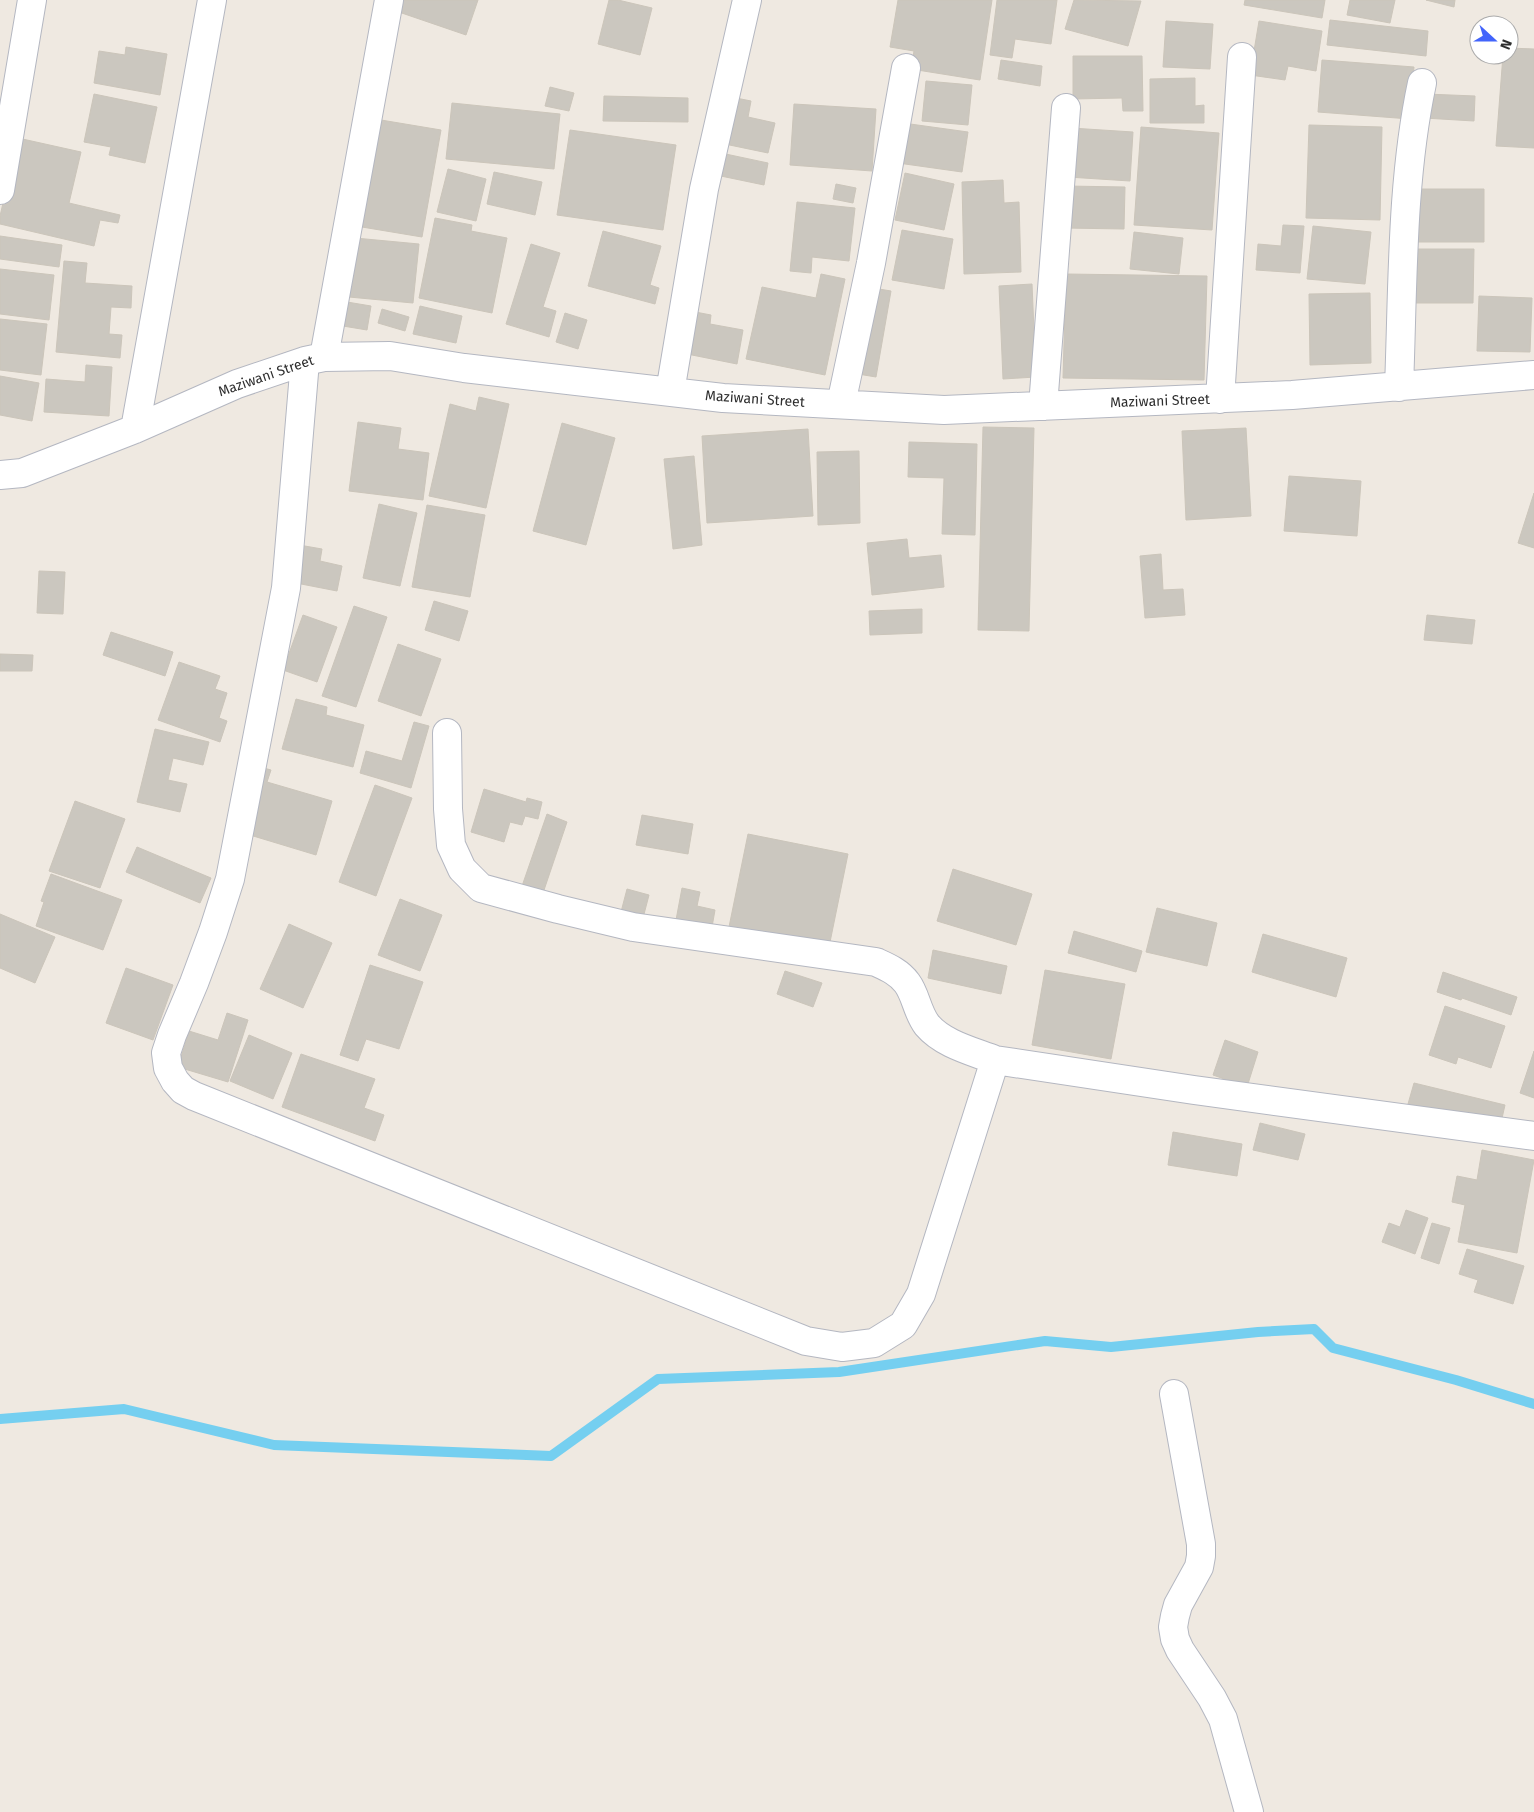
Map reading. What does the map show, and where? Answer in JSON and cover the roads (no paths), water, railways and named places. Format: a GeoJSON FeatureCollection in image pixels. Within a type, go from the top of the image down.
{"type":"FeatureCollection","features":[{"type":"Feature","properties":{"kind":"street"},"geometry":{"type":"LineString","coordinates":[[0,190],[32,0]]}},
{"type":"Feature","properties":{"kind":"street"},"geometry":{"type":"LineString","coordinates":[[135,429],[212,0],[218,0]]}},
{"type":"Feature","properties":{"kind":"street"},"geometry":{"type":"LineString","coordinates":[[389,0],[315,359],[286,588],[230,879],[210,941],[166,1053],[168,1068],[179,1086],[194,1096],[806,1341],[842,1347],[874,1343],[903,1325],[921,1294],[995,1060]]}},
{"type":"Feature","properties":{"kind":"street"},"geometry":{"type":"LineString","coordinates":[[670,392],[704,189],[747,0]]}},
{"type":"Feature","properties":{"kind":"street"},"geometry":{"type":"LineString","coordinates":[[1220,399],[1242,57]]}},
{"type":"Feature","properties":{"kind":"street"},"geometry":{"type":"LineString","coordinates":[[841,404],[871,263],[906,68]]}},
{"type":"Feature","properties":{"kind":"street"},"geometry":{"type":"LineString","coordinates":[[1399,387],[1407,186],[1415,118],[1422,83]]}},
{"type":"Feature","properties":{"kind":"street"},"geometry":{"type":"LineString","coordinates":[[1043,406],[1066,108]]}},
{"type":"Feature","properties":{"kind":"street","name":"Maziwani Street"},"geometry":{"type":"LineString","coordinates":[[7,477],[135,429],[237,384],[315,359],[390,356],[464,368],[723,398],[944,410],[1292,395],[1534,375]]}},
{"type":"Feature","properties":{"kind":"street"},"geometry":{"type":"LineString","coordinates":[[448,733],[448,809],[451,845],[462,870],[481,888],[633,927],[876,962],[891,969],[908,984],[919,1014],[940,1036],[995,1060],[1194,1090],[1534,1136]]}},
{"type":"Feature","properties":{"kind":"street"},"geometry":{"type":"LineString","coordinates":[[1174,1394],[1201,1550],[1199,1567],[1174,1616],[1175,1639],[1180,1650],[1212,1698],[1223,1720],[1249,1812]]}},
{"type":"Feature","properties":{"kind":"waterway"},"geometry":{"type":"LineString","coordinates":[[0,1419],[124,1409],[274,1445],[551,1456],[658,1379],[839,1372],[1045,1341],[1111,1347],[1258,1332],[1314,1329],[1333,1348],[1456,1380],[1534,1404]]}}]}
